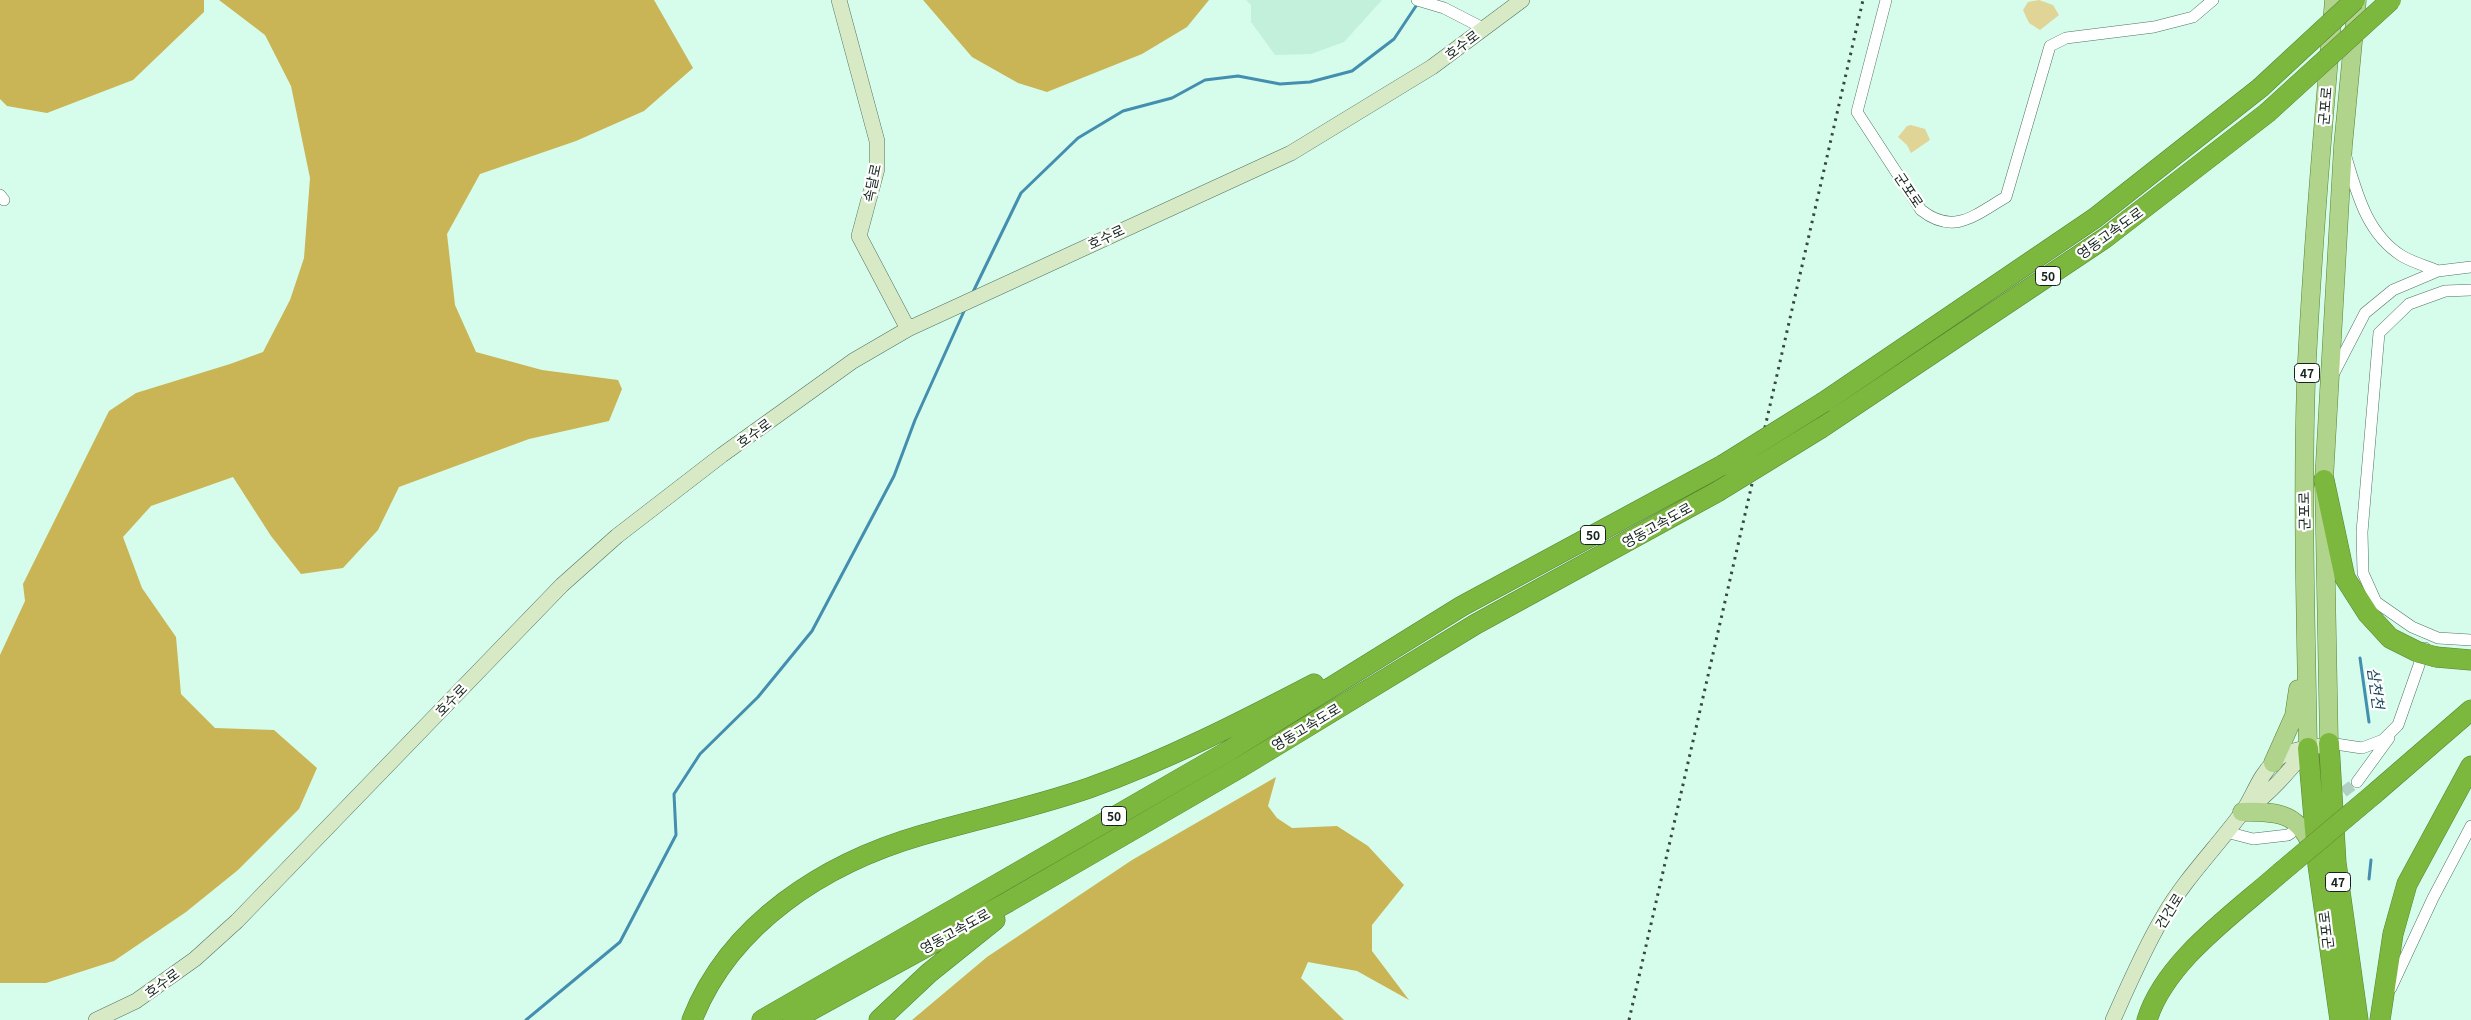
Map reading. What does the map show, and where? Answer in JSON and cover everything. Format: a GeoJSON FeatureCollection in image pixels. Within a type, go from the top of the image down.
{"type":"FeatureCollection","features":[{"type":"Feature","properties":{"kind":"highway","name":"영동고속도로"},"geometry":{"type":"LineString","coordinates":[[762,1020],[1230,750],[1462,606],[1723,465],[1824,402],[2096,218],[2260,88],[2356,0]]}},
{"type":"Feature","properties":{"kind":"highway","name":"영동고속도로"},"geometry":{"type":"LineString","coordinates":[[793,1020],[1046,880],[1241,766],[1476,624],[1718,492],[1821,428],[2105,238],[2267,113],[2391,0]]}},
{"type":"Feature","properties":{"kind":"highway"},"geometry":{"type":"LineString","coordinates":[[2324,480],[2345,578],[2368,614],[2390,638],[2427,654],[2471,660]]}},
{"type":"Feature","properties":{"kind":"highway"},"geometry":{"type":"LineString","coordinates":[[692,1020],[712,979],[737,946],[766,917],[794,895],[832,871],[875,852],[943,830],[1051,800],[1138,769],[1254,715],[1462,606]]}},
{"type":"Feature","properties":{"kind":"highway"},"geometry":{"type":"LineString","coordinates":[[2376,799],[2471,710]]}},
{"type":"Feature","properties":{"kind":"highway"},"geometry":{"type":"LineString","coordinates":[[2147,1020],[2151,1007],[2165,982],[2195,949],[2283,879],[2376,799],[2471,724]]}},
{"type":"Feature","properties":{"kind":"highway","name":"군포로"},"geometry":{"type":"LineString","coordinates":[[2329,743],[2336,863],[2358,1020]]}},
{"type":"Feature","properties":{"kind":"highway","name":"군포로"},"geometry":{"type":"LineString","coordinates":[[2308,748],[2318,865],[2330,963],[2340,1020]]}},
{"type":"Feature","properties":{"kind":"highway"},"geometry":{"type":"LineString","coordinates":[[2381,1014],[2393,934],[2407,884],[2471,766]]}},
{"type":"Feature","properties":{"kind":"highway"},"geometry":{"type":"LineString","coordinates":[[2160,1020],[2174,989],[2208,952],[2283,879]]}},
{"type":"Feature","properties":{"kind":"highway"},"geometry":{"type":"LineString","coordinates":[[879,1020],[929,973],[1046,880]]}},
{"type":"Feature","properties":{"kind":"highway"},"geometry":{"type":"LineString","coordinates":[[2330,963],[2330,1020]]}},
{"type":"Feature","properties":{"kind":"main road","name":"군포로"},"geometry":{"type":"LineString","coordinates":[[2308,748],[2304,482],[2306,380],[2321,147],[2334,0]]}},
{"type":"Feature","properties":{"kind":"main road","name":"군포로"},"geometry":{"type":"LineString","coordinates":[[2329,743],[2324,480],[2343,146],[2356,0]]}},
{"type":"Feature","properties":{"kind":"main road"},"geometry":{"type":"LineString","coordinates":[[2272,763],[2294,716],[2299,682],[2307,678]]}},
{"type":"Feature","properties":{"kind":"main road"},"geometry":{"type":"LineString","coordinates":[[2242,812],[2271,811],[2295,821],[2307,834],[2318,865]]}},
{"type":"Feature","properties":{"kind":"street","name":"속달로"},"geometry":{"type":"LineString","coordinates":[[838,0],[877,141],[877,168],[859,236],[908,329]]}},
{"type":"Feature","properties":{"kind":"street"},"geometry":{"type":"LineString","coordinates":[[1417,0],[1444,8],[1483,28]]}},
{"type":"Feature","properties":{"kind":"street","name":"호수로"},"geometry":{"type":"LineString","coordinates":[[96,1020],[136,1001],[195,959],[237,921],[562,585],[617,536],[722,455],[853,361],[908,329],[1291,153],[1432,67],[1522,0]]}},
{"type":"Feature","properties":{"kind":"street","name":"군포로"},"geometry":{"type":"LineString","coordinates":[[1886,0],[1857,112],[1921,210],[1930,217],[1947,224],[1962,222],[2006,197],[2050,46],[2066,38],[2154,27],[2193,17],[2213,0]]}},
{"type":"Feature","properties":{"kind":"street"},"geometry":{"type":"LineString","coordinates":[[2343,146],[2366,216],[2381,240],[2403,256],[2438,271]]}},
{"type":"Feature","properties":{"kind":"street"},"geometry":{"type":"LineString","coordinates":[[2331,379],[2346,346],[2365,314],[2393,290],[2438,271],[2471,267]]}},
{"type":"Feature","properties":{"kind":"street"},"geometry":{"type":"LineString","coordinates":[[2471,290],[2445,291],[2409,304],[2379,333],[2362,532],[2363,573],[2376,602],[2412,627],[2430,635],[2438,638],[2471,640]]}},
{"type":"Feature","properties":{"kind":"street","name":"건건로"},"geometry":{"type":"LineString","coordinates":[[2113,1020],[2162,917],[2189,879],[2242,812],[2272,763],[2298,748],[2308,748],[2329,743],[2362,748],[2383,740],[2398,724],[2430,635]]}},
{"type":"Feature","properties":{"kind":"street"},"geometry":{"type":"LineString","coordinates":[[2357,782],[2398,724]]}},
{"type":"Feature","properties":{"kind":"street","name":"건건로"},"geometry":{"type":"LineString","coordinates":[[2242,812],[2256,804],[2308,748]]}},
{"type":"Feature","properties":{"kind":"street"},"geometry":{"type":"LineString","coordinates":[[2381,1014],[2433,898],[2471,826]]}},
{"type":"Feature","properties":{"kind":"street"},"geometry":{"type":"LineString","coordinates":[[2226,832],[2253,839],[2288,835],[2291,833]]}},
{"type":"Feature","properties":{"kind":"shaded area"},"geometry":{"type":"Polygon","coordinates":[[[0,0],[204,0],[204,12],[133,80],[47,113],[7,106],[0,99],[0,0]]]}},
{"type":"Feature","properties":{"kind":"shaded area"},"geometry":{"type":"Polygon","coordinates":[[[219,0],[654,0],[693,68],[644,111],[576,141],[480,174],[447,234],[455,305],[476,352],[542,370],[618,380],[622,389],[609,421],[529,439],[399,487],[378,530],[343,568],[301,574],[271,536],[233,477],[151,506],[123,537],[142,588],[176,637],[181,694],[215,728],[274,730],[317,768],[299,809],[238,870],[186,912],[114,961],[46,983],[0,983],[0,655],[25,601],[23,584],[109,411],[136,393],[263,352],[290,300],[304,258],[310,178],[291,86],[265,35],[219,0]]]}},
{"type":"Feature","properties":{"kind":"shaded area"},"geometry":{"type":"Polygon","coordinates":[[[923,0],[1209,0],[1187,27],[1142,54],[1047,92],[1018,83],[972,57],[923,0]]]}},
{"type":"Feature","properties":{"kind":"shaded area"},"geometry":{"type":"Polygon","coordinates":[[[1246,0],[1382,0],[1344,42],[1311,54],[1275,55],[1251,22],[1251,5],[1246,0]]]}},
{"type":"Feature","properties":{"kind":"shaded area"},"geometry":{"type":"Polygon","coordinates":[[[2039,0],[2053,5],[2059,15],[2040,30],[2029,23],[2023,10],[2028,2],[2039,0]]]}},
{"type":"Feature","properties":{"kind":"shaded area"},"geometry":{"type":"Polygon","coordinates":[[[1911,125],[1925,129],[1930,140],[1911,153],[1907,145],[1898,137],[1907,126],[1911,125]]]}},
{"type":"Feature","properties":{"kind":"shaded area"},"geometry":{"type":"Polygon","coordinates":[[[1276,777],[1268,806],[1277,818],[1292,828],[1337,826],[1368,846],[1404,885],[1372,925],[1372,951],[1409,1000],[1357,971],[1308,962],[1301,978],[1344,1020],[912,1020],[987,957],[1132,860],[1276,777]]]}},
{"type":"Feature","properties":{"kind":"waterway"},"geometry":{"type":"LineString","coordinates":[[973,292],[1021,193],[1078,138],[1123,111],[1172,98],[1205,80],[1238,76],[1280,84],[1310,82],[1352,71],[1394,39],[1418,3]]}},
{"type":"Feature","properties":{"kind":"waterway"},"geometry":{"type":"LineString","coordinates":[[526,1020],[620,942],[676,835],[674,794],[700,754],[758,697],[812,631],[894,476],[915,420],[965,309]]}},
{"type":"Feature","properties":{"kind":"waterway","name":"삼천천"},"geometry":{"type":"LineString","coordinates":[[2360,658],[2369,722]]}},
{"type":"Feature","properties":{"kind":"waterway","name":"삼천천"},"geometry":{"type":"LineString","coordinates":[[2369,879],[2371,860]]}},
{"type":"Feature","properties":{"kind":"tunnel"},"geometry":{"type":"LineString","coordinates":[[2330,802],[2357,782]]}},
{"type":"Feature","properties":{"kind":"railway"},"geometry":{"type":"LineString","coordinates":[[1629,1020],[1863,0]]}}]}
